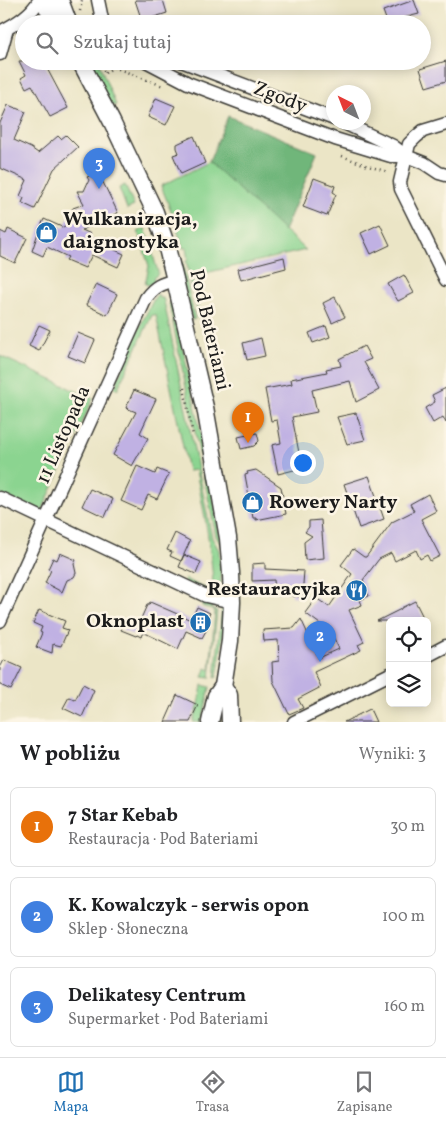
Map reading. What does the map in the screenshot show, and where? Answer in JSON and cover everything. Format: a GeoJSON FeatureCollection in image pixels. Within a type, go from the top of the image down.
{"type":"FeatureCollection","features":[{"type":"Feature","properties":{"kind":"street"},"geometry":{"type":"LineString","coordinates":[[98,0],[101,15]]}},
{"type":"Feature","properties":{"kind":"street"},"geometry":{"type":"LineString","coordinates":[[47,1],[52,15]]}},
{"type":"Feature","properties":{"kind":"street"},"geometry":{"type":"LineString","coordinates":[[47,1],[60,15]]}},
{"type":"Feature","properties":{"kind":"street"},"geometry":{"type":"LineString","coordinates":[[26,15],[47,1]]}},
{"type":"Feature","properties":{"kind":"street"},"geometry":{"type":"LineString","coordinates":[[0,54],[3,31],[15,23]]}},
{"type":"Feature","properties":{"kind":"street","name":"Pod Bateriami"},"geometry":{"type":"LineString","coordinates":[[85,70],[155,212],[166,244],[205,406],[228,538],[232,602],[230,641],[223,686],[216,696],[210,722]]}},
{"type":"Feature","properties":{"kind":"street","name":"Zgody"},"geometry":{"type":"LineString","coordinates":[[164,70],[188,82],[335,139],[391,156],[406,156]]}},
{"type":"Feature","properties":{"kind":"street","name":"Zgody"},"geometry":{"type":"LineString","coordinates":[[205,70],[326,116]]}},
{"type":"Feature","properties":{"kind":"street"},"geometry":{"type":"LineString","coordinates":[[446,124],[423,131],[409,144],[400,182],[401,189],[446,280]]}},
{"type":"Feature","properties":{"kind":"street","name":"Zgody"},"geometry":{"type":"LineString","coordinates":[[359,130],[393,146],[406,156],[446,175]]}},
{"type":"Feature","properties":{"kind":"street","name":"11 Listopada"},"geometry":{"type":"LineString","coordinates":[[0,621],[146,298],[157,286],[175,280]]}},
{"type":"Feature","properties":{"kind":"street"},"geometry":{"type":"LineString","coordinates":[[0,498],[206,596],[232,602]]}},
{"type":"Feature","properties":{"kind":"street"},"geometry":{"type":"LineString","coordinates":[[431,654],[446,646]]}},
{"type":"Feature","properties":{"kind":"street"},"geometry":{"type":"LineString","coordinates":[[294,722],[386,676]]}},
{"type":"Feature","properties":{"kind":"street","name":"Pod Bateriami"},"geometry":{"type":"LineString","coordinates":[[223,686],[229,696],[230,722]]}},
{"type":"Feature","properties":{"kind":"path"},"geometry":{"type":"LineString","coordinates":[[82,0],[80,10],[82,8],[87,9]]}},
{"type":"Feature","properties":{"kind":"path"},"geometry":{"type":"LineString","coordinates":[[183,384],[194,441]]}},
{"type":"Feature","properties":{"kind":"green space"},"geometry":{"type":"Polygon","coordinates":[[[93,70],[102,70],[116,105],[111,107],[93,70]]]}},
{"type":"Feature","properties":{"kind":"green space"},"geometry":{"type":"Polygon","coordinates":[[[228,116],[317,153],[284,231],[209,162],[228,116]]]}},
{"type":"Feature","properties":{"kind":"green space"},"geometry":{"type":"Polygon","coordinates":[[[209,162],[306,250],[192,276],[199,318],[186,261],[188,260],[186,248],[183,248],[175,223],[180,221],[176,212],[172,213],[161,186],[209,162]]]}},
{"type":"Feature","properties":{"kind":"green space"},"geometry":{"type":"Polygon","coordinates":[[[125,185],[134,206],[127,209],[119,188],[125,185]]]}},
{"type":"Feature","properties":{"kind":"green space"},"geometry":{"type":"Polygon","coordinates":[[[145,228],[158,272],[153,278],[155,282],[149,285],[145,284],[149,266],[138,232],[145,228]]]}},
{"type":"Feature","properties":{"kind":"green space"},"geometry":{"type":"Polygon","coordinates":[[[180,260],[195,319],[192,320],[177,261],[180,260]]]}},
{"type":"Feature","properties":{"kind":"green space"},"geometry":{"type":"Polygon","coordinates":[[[158,294],[159,298],[163,298],[164,301],[212,538],[219,550],[221,582],[219,587],[214,589],[213,594],[184,582],[185,579],[209,590],[213,587],[209,543],[196,470],[188,471],[156,315],[152,315],[117,390],[114,387],[137,332],[158,294]]]}},
{"type":"Feature","properties":{"kind":"green space"},"geometry":{"type":"Polygon","coordinates":[[[173,302],[208,467],[222,547],[216,536],[169,303],[173,302]]]}},
{"type":"Feature","properties":{"kind":"green space"},"geometry":{"type":"Polygon","coordinates":[[[0,356],[93,399],[41,513],[0,494],[0,356]]]}},
{"type":"Feature","properties":{"kind":"green space"},"geometry":{"type":"Polygon","coordinates":[[[204,602],[212,604],[211,608],[217,611],[210,678],[203,677],[206,668],[210,670],[215,611],[202,606],[204,602]]]}},
{"type":"Feature","properties":{"kind":"green space"},"geometry":{"type":"Polygon","coordinates":[[[222,608],[226,617],[217,677],[215,678],[222,608]]]}},
{"type":"Feature","properties":{"kind":"green space"},"geometry":{"type":"Polygon","coordinates":[[[202,685],[210,687],[203,718],[201,722],[193,722],[199,704],[202,685]]]}},
{"type":"Feature","properties":{"kind":"building"},"geometry":{"type":"Polygon","coordinates":[[[135,0],[163,0],[167,13],[161,15],[140,15],[135,0]]]}},
{"type":"Feature","properties":{"kind":"building"},"geometry":{"type":"Polygon","coordinates":[[[414,0],[419,14],[384,15],[383,11],[414,0]]]}},
{"type":"Feature","properties":{"kind":"building"},"geometry":{"type":"Polygon","coordinates":[[[446,61],[446,81],[426,87],[420,70],[431,70],[431,66],[446,61]]]}},
{"type":"Feature","properties":{"kind":"building"},"geometry":{"type":"Polygon","coordinates":[[[24,70],[48,70],[68,108],[50,117],[32,85],[26,88],[21,78],[26,75],[24,70]]]}},
{"type":"Feature","properties":{"kind":"building"},"geometry":{"type":"Polygon","coordinates":[[[156,98],[175,106],[166,125],[148,117],[156,98]]]}},
{"type":"Feature","properties":{"kind":"building"},"geometry":{"type":"Polygon","coordinates":[[[8,105],[26,112],[14,140],[38,153],[58,136],[61,139],[66,135],[78,147],[54,169],[35,209],[22,203],[24,198],[20,196],[27,180],[0,168],[0,123],[8,105]]]}},
{"type":"Feature","properties":{"kind":"building"},"geometry":{"type":"Polygon","coordinates":[[[194,136],[205,163],[181,174],[173,155],[179,153],[177,144],[194,136]]]}},
{"type":"Feature","properties":{"kind":"building"},"geometry":{"type":"Polygon","coordinates":[[[98,172],[118,213],[82,230],[91,234],[88,238],[124,254],[118,267],[92,255],[85,268],[66,260],[68,257],[47,247],[43,256],[32,251],[44,219],[64,228],[73,208],[84,204],[77,191],[84,191],[89,180],[87,177],[98,172]]]}},
{"type":"Feature","properties":{"kind":"building"},"geometry":{"type":"Polygon","coordinates":[[[314,178],[335,186],[333,192],[336,194],[327,216],[303,207],[314,178]]]}},
{"type":"Feature","properties":{"kind":"building"},"geometry":{"type":"Polygon","coordinates":[[[380,224],[390,245],[371,254],[361,233],[380,224]]]}},
{"type":"Feature","properties":{"kind":"building"},"geometry":{"type":"Polygon","coordinates":[[[8,229],[27,238],[15,263],[0,256],[0,231],[6,234],[8,229]]]}},
{"type":"Feature","properties":{"kind":"building"},"geometry":{"type":"Polygon","coordinates":[[[284,257],[286,268],[241,280],[238,269],[284,257]]]}},
{"type":"Feature","properties":{"kind":"building"},"geometry":{"type":"Polygon","coordinates":[[[404,275],[414,293],[398,301],[388,284],[404,275]]]}},
{"type":"Feature","properties":{"kind":"building"},"geometry":{"type":"Polygon","coordinates":[[[96,284],[117,294],[107,315],[86,305],[96,284]]]}},
{"type":"Feature","properties":{"kind":"building"},"geometry":{"type":"Polygon","coordinates":[[[335,297],[345,317],[332,323],[323,303],[335,297]]]}},
{"type":"Feature","properties":{"kind":"building"},"geometry":{"type":"Polygon","coordinates":[[[39,325],[50,330],[39,351],[29,346],[39,325]]]}},
{"type":"Feature","properties":{"kind":"building"},"geometry":{"type":"Polygon","coordinates":[[[326,326],[330,337],[313,343],[309,333],[326,326]]]}},
{"type":"Feature","properties":{"kind":"building"},"geometry":{"type":"Polygon","coordinates":[[[78,333],[95,340],[85,363],[68,356],[78,333]]]}},
{"type":"Feature","properties":{"kind":"building"},"geometry":{"type":"Polygon","coordinates":[[[261,338],[265,356],[247,360],[243,343],[261,338]]]}},
{"type":"Feature","properties":{"kind":"building"},"geometry":{"type":"Polygon","coordinates":[[[364,346],[371,359],[364,362],[379,390],[356,402],[350,381],[312,390],[317,412],[292,417],[302,468],[278,474],[272,445],[281,443],[277,420],[271,421],[265,389],[292,384],[291,379],[327,372],[326,369],[341,366],[339,359],[364,346]]]}},
{"type":"Feature","properties":{"kind":"building"},"geometry":{"type":"Polygon","coordinates":[[[446,388],[446,423],[443,417],[433,423],[425,408],[435,402],[432,395],[446,388]]]}},
{"type":"Feature","properties":{"kind":"building"},"geometry":{"type":"Polygon","coordinates":[[[134,390],[156,399],[140,433],[148,438],[132,466],[113,455],[136,412],[126,408],[134,390]]]}},
{"type":"Feature","properties":{"kind":"building"},"geometry":{"type":"Polygon","coordinates":[[[356,413],[365,440],[347,444],[337,417],[356,413]]]}},
{"type":"Feature","properties":{"kind":"building"},"geometry":{"type":"Polygon","coordinates":[[[257,433],[259,441],[254,446],[241,449],[238,437],[257,433]]]}},
{"type":"Feature","properties":{"kind":"building"},"geometry":{"type":"Polygon","coordinates":[[[137,466],[155,474],[157,469],[169,474],[157,499],[148,495],[141,510],[121,501],[137,466]]]}},
{"type":"Feature","properties":{"kind":"building"},"geometry":{"type":"Polygon","coordinates":[[[256,470],[281,487],[286,514],[256,520],[256,518],[253,518],[245,475],[248,474],[247,472],[256,470]]]}},
{"type":"Feature","properties":{"kind":"building"},"geometry":{"type":"Polygon","coordinates":[[[369,476],[384,519],[359,528],[344,484],[369,476]]]}},
{"type":"Feature","properties":{"kind":"building"},"geometry":{"type":"Polygon","coordinates":[[[90,489],[113,499],[105,517],[82,506],[90,489]]]}},
{"type":"Feature","properties":{"kind":"building"},"geometry":{"type":"Polygon","coordinates":[[[428,494],[436,511],[421,519],[440,556],[430,561],[427,555],[420,559],[416,550],[395,561],[391,553],[379,559],[363,580],[369,596],[360,600],[362,605],[349,610],[364,642],[358,645],[361,650],[314,672],[321,687],[298,699],[303,708],[289,714],[273,681],[272,662],[279,661],[278,640],[264,641],[263,630],[294,628],[301,619],[319,658],[339,649],[331,632],[305,613],[316,598],[329,607],[352,574],[341,565],[353,549],[366,557],[392,522],[414,511],[410,504],[428,494]]]}},
{"type":"Feature","properties":{"kind":"building"},"geometry":{"type":"Polygon","coordinates":[[[321,520],[324,558],[305,560],[304,542],[312,536],[305,532],[309,527],[309,521],[321,520]]]}},
{"type":"Feature","properties":{"kind":"building"},"geometry":{"type":"Polygon","coordinates":[[[175,533],[190,541],[181,561],[170,556],[172,552],[167,550],[175,533]]]}},
{"type":"Feature","properties":{"kind":"building"},"geometry":{"type":"Polygon","coordinates":[[[60,553],[76,560],[74,564],[76,573],[74,577],[67,580],[62,592],[45,583],[51,570],[48,569],[53,558],[57,560],[60,553]]]}},
{"type":"Feature","properties":{"kind":"building"},"geometry":{"type":"Polygon","coordinates":[[[184,555],[201,562],[196,574],[179,567],[184,555]]]}},
{"type":"Feature","properties":{"kind":"building"},"geometry":{"type":"Polygon","coordinates":[[[265,563],[265,569],[304,571],[302,597],[292,596],[292,592],[275,592],[274,580],[252,581],[252,564],[265,563]]]}},
{"type":"Feature","properties":{"kind":"building"},"geometry":{"type":"Polygon","coordinates":[[[415,601],[423,617],[386,617],[386,621],[377,621],[401,609],[415,601]]]}},
{"type":"Feature","properties":{"kind":"building"},"geometry":{"type":"Polygon","coordinates":[[[150,602],[191,620],[197,607],[210,613],[204,625],[208,627],[202,638],[186,631],[178,649],[143,632],[141,637],[121,630],[127,618],[139,623],[150,602]]]}},
{"type":"Feature","properties":{"kind":"building"},"geometry":{"type":"Polygon","coordinates":[[[39,610],[65,621],[62,628],[68,630],[61,646],[53,644],[52,653],[36,647],[42,633],[40,632],[42,627],[33,623],[39,610]]]}},
{"type":"Feature","properties":{"kind":"building"},"geometry":{"type":"Polygon","coordinates":[[[4,660],[22,668],[11,690],[0,685],[0,668],[4,660]]]}},
{"type":"Feature","properties":{"kind":"building"},"geometry":{"type":"Polygon","coordinates":[[[83,684],[94,690],[82,717],[63,708],[69,697],[75,700],[83,684]]]}},
{"type":"Feature","properties":{"kind":"building"},"geometry":{"type":"Polygon","coordinates":[[[177,695],[198,705],[190,722],[165,722],[177,695]]]}},
{"type":"Feature","properties":{"kind":"building"},"geometry":{"type":"Polygon","coordinates":[[[370,709],[376,722],[344,722],[370,709]]]}},
{"type":"Feature","properties":{"kind":"place","name":"Delikatesy Centrum"},"geometry":{"type":"Point","coordinates":[99,189]}},
{"type":"Feature","properties":{"kind":"place","name":"Wulkanizacja, daignostyka"},"geometry":{"type":"Point","coordinates":[47,232]}},
{"type":"Feature","properties":{"kind":"place","name":"7 Star Kebab"},"geometry":{"type":"Point","coordinates":[248,443]}},
{"type":"Feature","properties":{"kind":"place","name":"Rowery Narty"},"geometry":{"type":"Point","coordinates":[253,503]}},
{"type":"Feature","properties":{"kind":"place","name":"Restauracyjka"},"geometry":{"type":"Point","coordinates":[357,590]}},
{"type":"Feature","properties":{"kind":"place","name":"Oknoplast"},"geometry":{"type":"Point","coordinates":[200,622]}},
{"type":"Feature","properties":{"kind":"place","name":"K. Kowalczyk - serwis opon"},"geometry":{"type":"Point","coordinates":[320,662]}}]}
